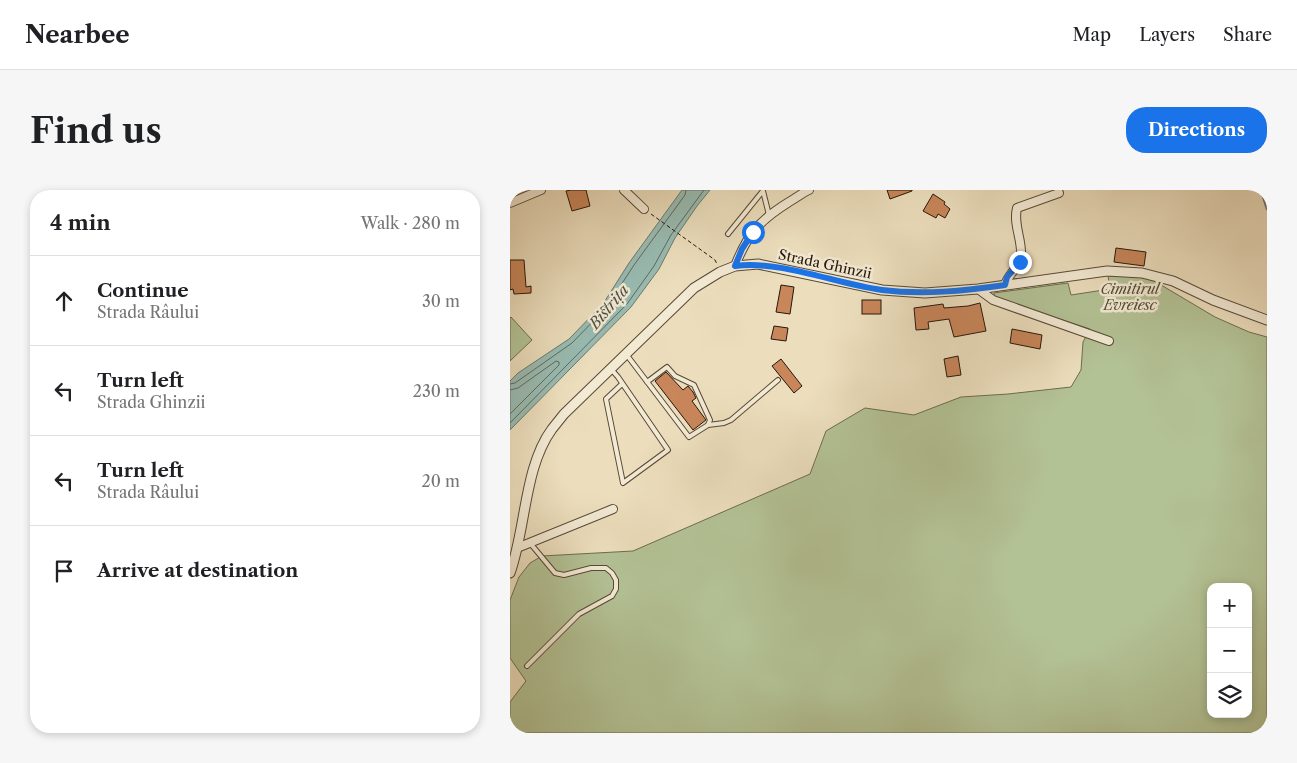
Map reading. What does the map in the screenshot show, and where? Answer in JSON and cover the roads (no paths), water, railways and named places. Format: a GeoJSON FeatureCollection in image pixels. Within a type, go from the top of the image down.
{"type":"FeatureCollection","features":[{"type":"Feature","properties":{"kind":"street"},"geometry":{"type":"LineString","coordinates":[[510,203],[541,190]]}},
{"type":"Feature","properties":{"kind":"street"},"geometry":{"type":"LineString","coordinates":[[624,190],[644,209]]}},
{"type":"Feature","properties":{"kind":"street"},"geometry":{"type":"LineString","coordinates":[[735,266],[742,249],[760,222],[809,190]]}},
{"type":"Feature","properties":{"kind":"street"},"geometry":{"type":"LineString","coordinates":[[1005,285],[1007,277],[1020,262],[1021,257],[1016,223],[1017,208],[1059,193]]}},
{"type":"Feature","properties":{"kind":"street","name":"Strada Ghinzii"},"geometry":{"type":"LineString","coordinates":[[510,573],[533,472],[551,430],[564,414],[694,288],[720,272],[735,266],[758,264],[882,290],[925,293],[978,289],[1107,271],[1142,273],[1173,281],[1213,300],[1267,320]]}},
{"type":"Feature","properties":{"kind":"street"},"geometry":{"type":"LineString","coordinates":[[978,289],[993,300],[1109,340]]}},
{"type":"Feature","properties":{"kind":"street"},"geometry":{"type":"LineString","coordinates":[[517,548],[613,509]]}},
{"type":"Feature","properties":{"kind":"lane"},"geometry":{"type":"LineString","coordinates":[[763,191],[769,215]]}},
{"type":"Feature","properties":{"kind":"lane"},"geometry":{"type":"LineString","coordinates":[[728,234],[763,191]]}},
{"type":"Feature","properties":{"kind":"lane"},"geometry":{"type":"LineString","coordinates":[[626,354],[689,437],[708,426],[731,420],[778,380]]}},
{"type":"Feature","properties":{"kind":"lane"},"geometry":{"type":"LineString","coordinates":[[647,382],[667,367],[675,376],[694,385],[710,420],[708,426]]}},
{"type":"Feature","properties":{"kind":"lane"},"geometry":{"type":"LineString","coordinates":[[611,369],[622,384],[668,450],[623,483],[606,399],[622,384]]}},
{"type":"Feature","properties":{"kind":"lane"},"geometry":{"type":"LineString","coordinates":[[527,666],[578,614],[612,596],[616,589],[616,580],[606,568],[591,568],[564,575],[555,573],[530,543]]}},
{"type":"Feature","properties":{"kind":"water","name":"Bistrița"},"geometry":{"type":"Polygon","coordinates":[[[682,190],[710,190],[675,238],[659,269],[631,307],[510,430],[510,381],[518,373],[569,339],[603,304],[629,263],[682,190]]]}},
{"type":"Feature","properties":{"kind":"waterway"},"geometry":{"type":"LineString","coordinates":[[1261,190],[1267,209]]}},
{"type":"Feature","properties":{"kind":"park label","name":"Cimitirul Evreiesc"},"geometry":{"type":"Point","coordinates":[1130,298]}}]}
